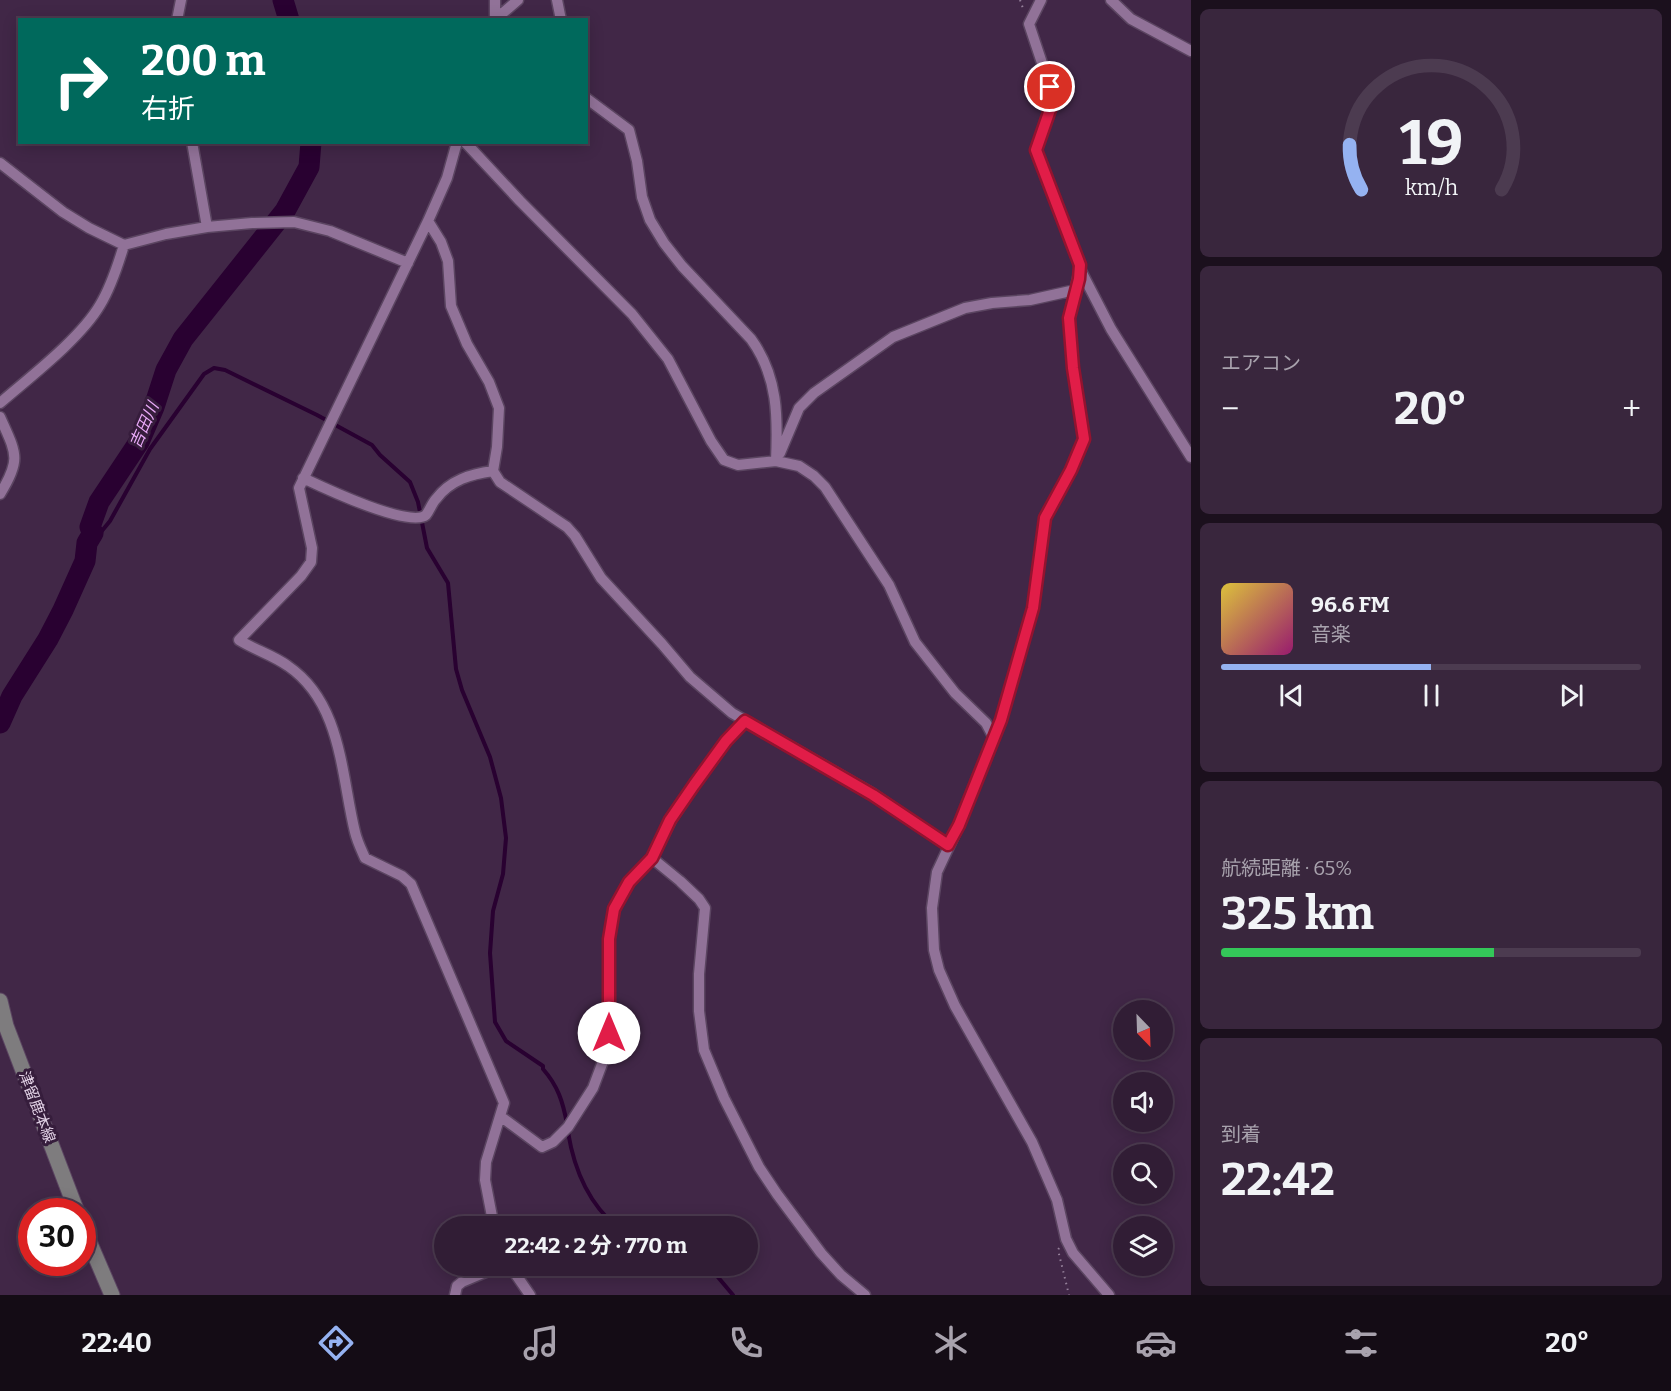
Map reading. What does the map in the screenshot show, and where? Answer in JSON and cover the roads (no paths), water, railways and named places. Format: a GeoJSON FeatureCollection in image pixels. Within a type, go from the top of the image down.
{"type":"FeatureCollection","features":[{"type":"Feature","properties":{"kind":"main road","name":"津留鹿本線"},"geometry":{"type":"LineString","coordinates":[[0,1001],[6,1026],[72,1198]]}},
{"type":"Feature","properties":{"kind":"main road"},"geometry":{"type":"LineString","coordinates":[[96,1258],[112,1295]]}},
{"type":"Feature","properties":{"kind":"street"},"geometry":{"type":"LineString","coordinates":[[177,18],[181,0]]}},
{"type":"Feature","properties":{"kind":"street"},"geometry":{"type":"LineString","coordinates":[[495,0],[496,18]]}},
{"type":"Feature","properties":{"kind":"street"},"geometry":{"type":"LineString","coordinates":[[496,18],[518,0]]}},
{"type":"Feature","properties":{"kind":"street"},"geometry":{"type":"LineString","coordinates":[[557,0],[561,18]]}},
{"type":"Feature","properties":{"kind":"street"},"geometry":{"type":"LineString","coordinates":[[1041,0],[1029,24],[1050,87],[1052,104],[1036,150],[1080,265],[1069,318],[1073,368],[1084,439],[1071,470],[1045,518],[1033,608],[1001,720],[959,825],[937,872],[932,908],[934,950],[939,970],[955,1006],[1032,1142],[1057,1200],[1066,1239],[1073,1253],[1109,1295]]}},
{"type":"Feature","properties":{"kind":"street"},"geometry":{"type":"LineString","coordinates":[[1111,0],[1131,19],[1191,51]]}},
{"type":"Feature","properties":{"kind":"street"},"geometry":{"type":"LineString","coordinates":[[588,100],[629,130],[637,161],[642,197],[650,220],[664,243],[682,266],[760,351],[772,380],[777,429],[776,461]]}},
{"type":"Feature","properties":{"kind":"street"},"geometry":{"type":"LineString","coordinates":[[192,144],[207,228]]}},
{"type":"Feature","properties":{"kind":"street"},"geometry":{"type":"LineString","coordinates":[[456,144],[447,178],[428,221],[299,488],[312,548],[311,562],[301,576],[239,640],[290,667],[308,683],[321,704],[340,748],[355,833],[364,858],[402,876],[411,884],[504,1103],[486,1162],[485,1180],[492,1216]]}},
{"type":"Feature","properties":{"kind":"street"},"geometry":{"type":"LineString","coordinates":[[467,144],[632,314],[668,358],[711,441],[724,460],[738,465],[776,461],[799,466],[825,487],[889,585],[915,642],[955,693],[986,723],[994,738]]}},
{"type":"Feature","properties":{"kind":"street"},"geometry":{"type":"LineString","coordinates":[[0,163],[63,212],[89,228],[124,244],[166,234],[207,228],[252,223],[294,222],[330,231],[408,263]]}},
{"type":"Feature","properties":{"kind":"street"},"geometry":{"type":"LineString","coordinates":[[428,221],[441,242],[447,261],[451,306],[467,344],[489,382],[499,408],[493,471],[500,482],[571,531],[601,578],[690,677],[732,713],[873,795],[948,845]]}},
{"type":"Feature","properties":{"kind":"street"},"geometry":{"type":"LineString","coordinates":[[0,403],[75,336],[100,306],[118,265],[124,244]]}},
{"type":"Feature","properties":{"kind":"street"},"geometry":{"type":"LineString","coordinates":[[1080,269],[1111,329],[1191,457]]}},
{"type":"Feature","properties":{"kind":"street"},"geometry":{"type":"LineString","coordinates":[[776,461],[799,408],[814,393],[893,337],[965,308],[1030,300],[1075,290]]}},
{"type":"Feature","properties":{"kind":"street"},"geometry":{"type":"LineString","coordinates":[[0,417],[12,443],[16,464],[11,478],[0,494]]}},
{"type":"Feature","properties":{"kind":"street"},"geometry":{"type":"LineString","coordinates":[[303,478],[346,498],[401,517],[416,519],[425,515],[437,497],[452,483],[469,475],[493,471]]}},
{"type":"Feature","properties":{"kind":"street"},"geometry":{"type":"LineString","coordinates":[[500,1116],[542,1147],[553,1142],[568,1127],[592,1088],[604,1056],[609,1033],[609,939],[614,909],[629,882],[652,858],[670,820],[694,785],[726,741],[745,721]]}},
{"type":"Feature","properties":{"kind":"street"},"geometry":{"type":"LineString","coordinates":[[652,858],[693,893],[705,908],[699,974],[699,1011],[704,1050],[724,1098],[759,1167],[777,1194],[821,1253],[841,1275],[866,1295]]}},
{"type":"Feature","properties":{"kind":"street"},"geometry":{"type":"LineString","coordinates":[[455,1295],[462,1282],[476,1276]]}},
{"type":"Feature","properties":{"kind":"street"},"geometry":{"type":"LineString","coordinates":[[517,1276],[530,1295]]}},
{"type":"Feature","properties":{"kind":"waterway","name":"吉田川"},"geometry":{"type":"LineString","coordinates":[[283,0],[288,18]]}},
{"type":"Feature","properties":{"kind":"waterway","name":"吉田川"},"geometry":{"type":"LineString","coordinates":[[0,723],[12,696],[48,639],[63,610],[85,561],[87,543],[93,533],[90,527],[99,502],[139,442],[166,370],[183,339],[285,211],[309,167],[311,144]]}},
{"type":"Feature","properties":{"kind":"waterway"},"geometry":{"type":"LineString","coordinates":[[93,533],[101,532],[110,521],[150,449],[204,374],[214,368],[225,370],[372,445],[410,482],[418,502],[427,548],[448,583],[456,669],[462,690],[490,757],[501,798],[506,838],[503,874],[493,911],[490,953],[495,1022],[506,1041],[543,1066],[559,1095],[567,1124]]}},
{"type":"Feature","properties":{"kind":"waterway"},"geometry":{"type":"LineString","coordinates":[[568,1132],[578,1172],[590,1196],[605,1216]]}},
{"type":"Feature","properties":{"kind":"waterway"},"geometry":{"type":"LineString","coordinates":[[717,1276],[733,1295]]}}]}
